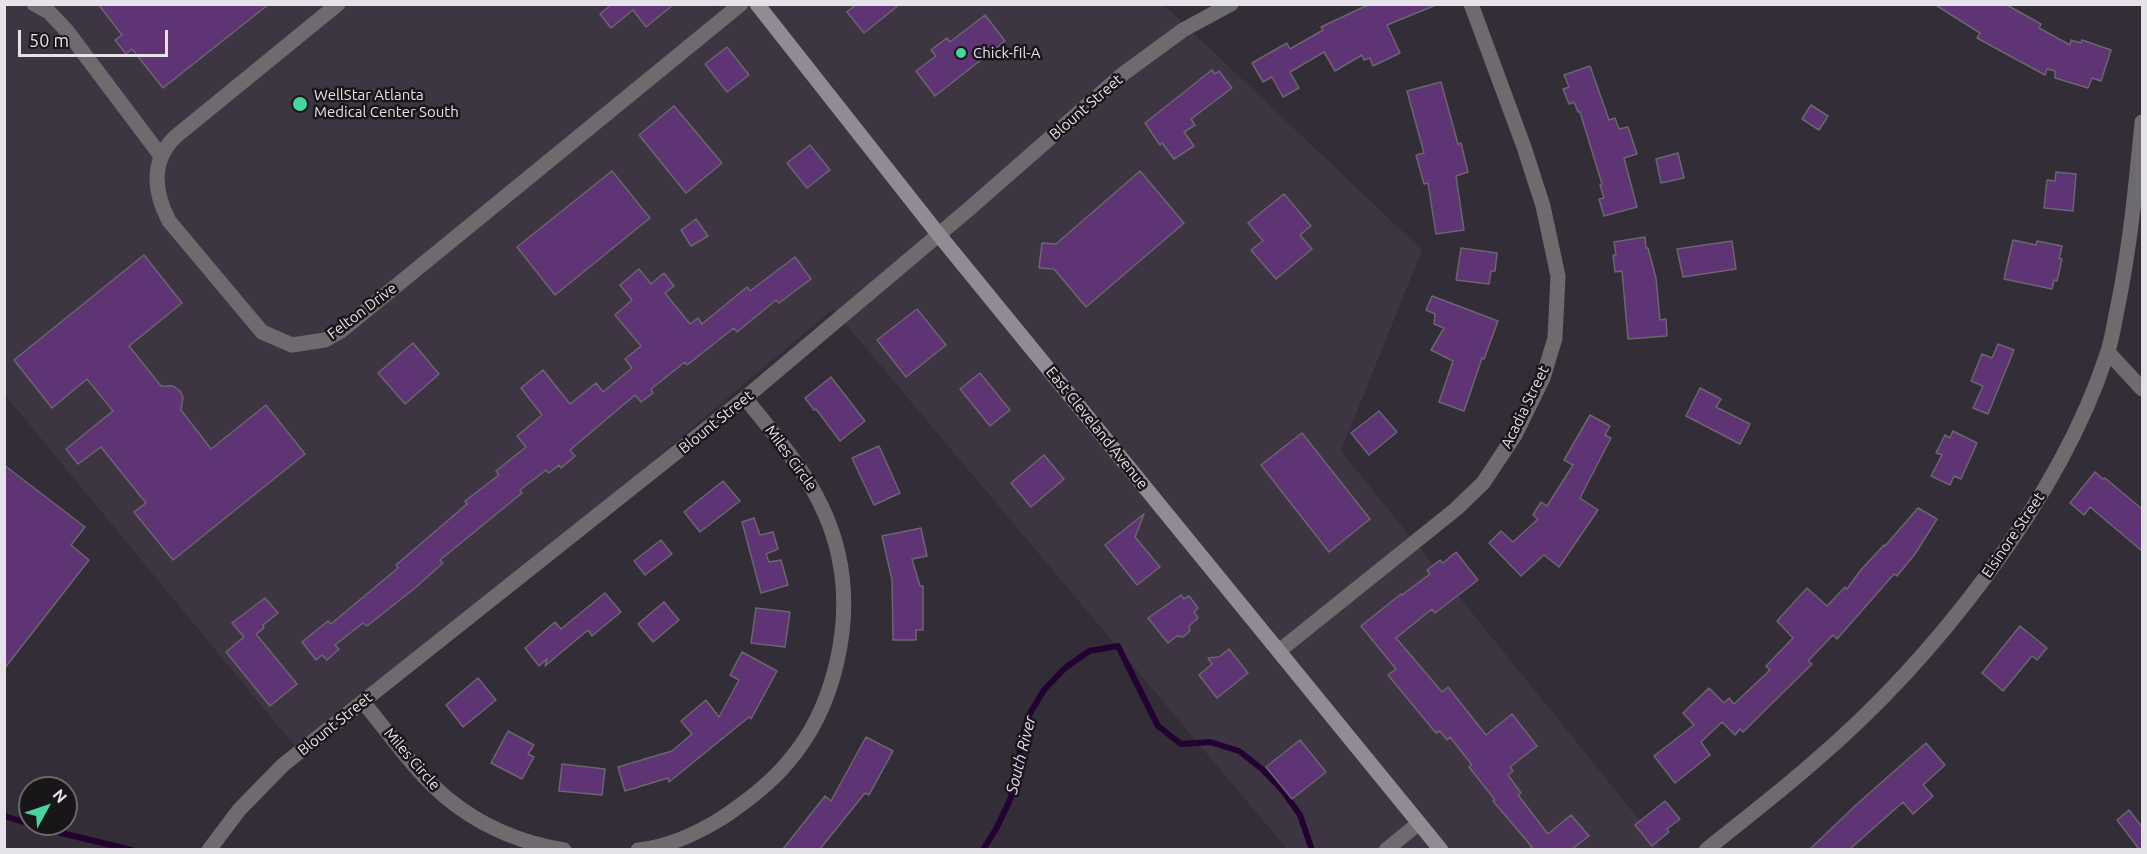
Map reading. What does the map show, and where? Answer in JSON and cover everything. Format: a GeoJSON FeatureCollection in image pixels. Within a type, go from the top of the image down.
{"type":"FeatureCollection","features":[{"type":"Feature","properties":{"kind":"main road","name":"East Cleveland Avenue"},"geometry":{"type":"LineString","coordinates":[[757,4],[939,235],[1441,849]]}},
{"type":"Feature","properties":{"kind":"street"},"geometry":{"type":"LineString","coordinates":[[34,4],[49,12],[67,31],[161,156],[175,137],[338,4]]}},
{"type":"Feature","properties":{"kind":"street","name":"Felton Drive"},"geometry":{"type":"LineString","coordinates":[[161,156],[156,177],[159,203],[169,221],[262,332],[292,345],[325,340],[349,324],[741,4]]}},
{"type":"Feature","properties":{"kind":"street","name":"Blount Street"},"geometry":{"type":"LineString","coordinates":[[210,849],[239,810],[283,765],[745,398],[939,235],[1124,74],[1183,30],[1231,4]]}},
{"type":"Feature","properties":{"kind":"street","name":"Acadia Street"},"geometry":{"type":"LineString","coordinates":[[1279,651],[1456,509],[1483,483],[1515,435],[1543,378],[1555,338],[1558,276],[1543,206],[1524,147],[1471,4]]}},
{"type":"Feature","properties":{"kind":"street","name":"Elsinore Street"},"geometry":{"type":"LineString","coordinates":[[1706,849],[1816,760],[1870,710],[1921,657],[1986,577],[2040,495],[2083,419],[2108,352],[2127,262],[2142,122]]}},
{"type":"Feature","properties":{"kind":"street"},"geometry":{"type":"LineString","coordinates":[[2108,352],[2142,390]]}},
{"type":"Feature","properties":{"kind":"street","name":"Miles Circle"},"geometry":{"type":"LineString","coordinates":[[638,849],[648,849],[702,830],[747,802],[789,762],[819,716],[837,665],[845,607],[838,553],[821,501],[797,462],[745,398]]}},
{"type":"Feature","properties":{"kind":"street","name":"Miles Circle"},"geometry":{"type":"LineString","coordinates":[[363,702],[422,773],[448,799],[493,828],[539,846],[564,849]]}},
{"type":"Feature","properties":{"kind":"street"},"geometry":{"type":"LineString","coordinates":[[1386,849],[1419,823]]}},
{"type":"Feature","properties":{"kind":"shaded area"},"geometry":{"type":"Polygon","coordinates":[[[714,4],[716,8],[720,4],[1164,5],[1422,250],[1341,451],[1663,849],[1287,849],[833,309],[303,756],[5,395],[4,5],[714,4]]]}},
{"type":"Feature","properties":{"kind":"building"},"geometry":{"type":"Polygon","coordinates":[[[98,4],[269,4],[163,88],[132,49],[126,54],[115,40],[122,35],[98,4]]]}},
{"type":"Feature","properties":{"kind":"building"},"geometry":{"type":"Polygon","coordinates":[[[612,4],[674,4],[646,27],[633,10],[611,28],[600,14],[612,4]]]}},
{"type":"Feature","properties":{"kind":"building"},"geometry":{"type":"Polygon","coordinates":[[[857,4],[900,4],[864,33],[847,12],[857,4]]]}},
{"type":"Feature","properties":{"kind":"building"},"geometry":{"type":"Polygon","coordinates":[[[1370,4],[1436,5],[1387,25],[1400,53],[1373,66],[1370,58],[1364,60],[1362,55],[1335,71],[1324,52],[1290,72],[1299,88],[1283,97],[1272,77],[1263,82],[1252,63],[1287,43],[1290,49],[1323,30],[1321,27],[1370,4]]]}},
{"type":"Feature","properties":{"kind":"building"},"geometry":{"type":"Polygon","coordinates":[[[1934,4],[2005,4],[2041,24],[2039,28],[2070,45],[2071,40],[2081,43],[2082,40],[2111,50],[2101,81],[2092,78],[2088,88],[2055,78],[2055,71],[2047,69],[2045,75],[1977,38],[1980,33],[1934,4]]]}},
{"type":"Feature","properties":{"kind":"building","name":"Chick-fil-A"},"geometry":{"type":"Polygon","coordinates":[[[985,15],[1005,41],[935,96],[916,71],[936,56],[931,50],[947,38],[950,42],[985,15]]]}},
{"type":"Feature","properties":{"kind":"building"},"geometry":{"type":"Polygon","coordinates":[[[727,47],[749,75],[727,92],[705,64],[727,47]]]}},
{"type":"Feature","properties":{"kind":"building"},"geometry":{"type":"Polygon","coordinates":[[[1590,66],[1609,120],[1615,118],[1619,129],[1628,127],[1637,154],[1624,158],[1637,207],[1604,216],[1599,199],[1604,198],[1600,185],[1602,184],[1580,112],[1574,102],[1569,104],[1563,89],[1569,87],[1564,75],[1590,66]]]}},
{"type":"Feature","properties":{"kind":"building"},"geometry":{"type":"Polygon","coordinates":[[[1212,70],[1215,74],[1219,71],[1232,88],[1191,119],[1195,125],[1184,132],[1194,146],[1174,159],[1162,143],[1160,145],[1145,123],[1212,70]]]}},
{"type":"Feature","properties":{"kind":"building"},"geometry":{"type":"Polygon","coordinates":[[[1441,82],[1468,172],[1456,176],[1464,230],[1436,234],[1428,183],[1424,184],[1416,155],[1424,153],[1407,91],[1441,82]]]}},
{"type":"Feature","properties":{"kind":"building"},"geometry":{"type":"Polygon","coordinates":[[[1811,105],[1828,116],[1819,130],[1802,119],[1811,105]]]}},
{"type":"Feature","properties":{"kind":"building"},"geometry":{"type":"Polygon","coordinates":[[[674,106],[722,163],[686,193],[639,135],[674,106]]]}},
{"type":"Feature","properties":{"kind":"building"},"geometry":{"type":"Polygon","coordinates":[[[810,145],[830,170],[807,188],[787,163],[810,145]]]}},
{"type":"Feature","properties":{"kind":"building"},"geometry":{"type":"Polygon","coordinates":[[[1678,153],[1684,178],[1661,183],[1656,159],[1678,153]]]}},
{"type":"Feature","properties":{"kind":"building"},"geometry":{"type":"Polygon","coordinates":[[[612,171],[650,218],[555,295],[517,247],[612,171]]]}},
{"type":"Feature","properties":{"kind":"building"},"geometry":{"type":"Polygon","coordinates":[[[1140,171],[1184,223],[1086,307],[1054,269],[1039,268],[1042,243],[1056,244],[1140,171]]]}},
{"type":"Feature","properties":{"kind":"building"},"geometry":{"type":"Polygon","coordinates":[[[2056,172],[2076,174],[2073,211],[2044,208],[2047,180],[2055,181],[2056,172]]]}},
{"type":"Feature","properties":{"kind":"building"},"geometry":{"type":"Polygon","coordinates":[[[1284,194],[1311,226],[1300,235],[1312,249],[1276,279],[1251,250],[1263,241],[1248,223],[1284,194]]]}},
{"type":"Feature","properties":{"kind":"building"},"geometry":{"type":"Polygon","coordinates":[[[696,219],[708,236],[691,246],[681,230],[696,219]]]}},
{"type":"Feature","properties":{"kind":"building"},"geometry":{"type":"Polygon","coordinates":[[[1645,237],[1646,248],[1648,248],[1656,278],[1660,320],[1666,319],[1667,336],[1628,339],[1622,271],[1615,272],[1614,242],[1645,237]]]}},
{"type":"Feature","properties":{"kind":"building"},"geometry":{"type":"Polygon","coordinates":[[[2013,240],[2036,245],[2037,241],[2062,246],[2059,258],[2062,259],[2057,281],[2054,280],[2052,289],[2004,279],[2013,240]]]}},
{"type":"Feature","properties":{"kind":"building"},"geometry":{"type":"Polygon","coordinates":[[[1732,241],[1736,269],[1683,277],[1677,249],[1732,241]]]}},
{"type":"Feature","properties":{"kind":"building"},"geometry":{"type":"Polygon","coordinates":[[[1461,248],[1497,253],[1495,271],[1491,271],[1489,284],[1456,280],[1461,248]]]}},
{"type":"Feature","properties":{"kind":"building"},"geometry":{"type":"Polygon","coordinates":[[[144,255],[182,303],[129,346],[161,386],[173,386],[180,391],[183,397],[181,410],[211,449],[266,405],[305,454],[173,560],[134,512],[146,503],[101,447],[78,464],[66,449],[113,411],[87,379],[52,408],[14,360],[144,255]]]}},
{"type":"Feature","properties":{"kind":"building"},"geometry":{"type":"Polygon","coordinates":[[[795,257],[811,279],[779,303],[776,300],[737,332],[734,328],[687,365],[685,362],[651,389],[653,393],[641,402],[635,395],[570,450],[575,456],[561,468],[559,465],[549,473],[546,470],[520,490],[522,493],[440,560],[443,563],[415,588],[367,626],[363,623],[335,645],[339,649],[327,660],[322,655],[316,660],[302,642],[328,621],[331,624],[398,568],[396,565],[467,504],[465,501],[499,475],[496,471],[526,447],[517,436],[542,415],[521,388],[543,370],[570,404],[596,383],[603,392],[632,368],[625,359],[641,346],[615,315],[632,300],[620,285],[639,269],[651,284],[664,273],[674,286],[665,293],[690,324],[698,318],[702,324],[747,287],[750,291],[795,257]]]}},
{"type":"Feature","properties":{"kind":"building"},"geometry":{"type":"Polygon","coordinates":[[[1432,296],[1498,321],[1484,359],[1482,358],[1464,411],[1439,402],[1453,361],[1431,350],[1444,328],[1434,324],[1435,314],[1426,310],[1432,296]]]}},
{"type":"Feature","properties":{"kind":"building"},"geometry":{"type":"Polygon","coordinates":[[[917,309],[946,345],[906,377],[877,340],[917,309]]]}},
{"type":"Feature","properties":{"kind":"building"},"geometry":{"type":"Polygon","coordinates":[[[413,343],[439,374],[405,404],[378,373],[413,343]]]}},
{"type":"Feature","properties":{"kind":"building"},"geometry":{"type":"Polygon","coordinates":[[[1998,344],[2014,350],[1988,414],[1973,408],[1983,386],[1971,381],[1982,354],[1992,358],[1998,344]]]}},
{"type":"Feature","properties":{"kind":"building"},"geometry":{"type":"Polygon","coordinates":[[[980,373],[1010,410],[990,426],[960,389],[980,373]]]}},
{"type":"Feature","properties":{"kind":"building"},"geometry":{"type":"Polygon","coordinates":[[[831,377],[865,421],[840,441],[805,398],[831,377]]]}},
{"type":"Feature","properties":{"kind":"building"},"geometry":{"type":"Polygon","coordinates":[[[1700,388],[1721,399],[1716,407],[1750,424],[1740,444],[1686,416],[1700,388]]]}},
{"type":"Feature","properties":{"kind":"building"},"geometry":{"type":"Polygon","coordinates":[[[1379,411],[1397,432],[1369,455],[1351,433],[1379,411]]]}},
{"type":"Feature","properties":{"kind":"building"},"geometry":{"type":"Polygon","coordinates":[[[1590,415],[1610,426],[1605,435],[1611,438],[1580,498],[1598,510],[1559,567],[1544,555],[1521,576],[1489,543],[1501,531],[1513,542],[1538,519],[1533,515],[1541,502],[1547,506],[1573,465],[1564,460],[1590,415]]]}},
{"type":"Feature","properties":{"kind":"building"},"geometry":{"type":"Polygon","coordinates":[[[1953,431],[1977,443],[1961,479],[1954,476],[1950,485],[1931,476],[1942,455],[1936,453],[1945,435],[1950,438],[1953,431]]]}},
{"type":"Feature","properties":{"kind":"building"},"geometry":{"type":"Polygon","coordinates":[[[1302,433],[1370,519],[1329,552],[1261,465],[1302,433]]]}},
{"type":"Feature","properties":{"kind":"building"},"geometry":{"type":"Polygon","coordinates":[[[879,446],[900,493],[874,505],[852,458],[879,446]]]}},
{"type":"Feature","properties":{"kind":"building"},"geometry":{"type":"Polygon","coordinates":[[[1044,455],[1064,479],[1031,507],[1011,483],[1044,455]]]}},
{"type":"Feature","properties":{"kind":"building"},"geometry":{"type":"Polygon","coordinates":[[[4,465],[85,527],[71,545],[89,560],[4,669],[4,465]]]}},
{"type":"Feature","properties":{"kind":"building"},"geometry":{"type":"Polygon","coordinates":[[[2095,472],[2142,509],[2142,551],[2090,507],[2084,515],[2070,503],[2095,472]]]}},
{"type":"Feature","properties":{"kind":"building"},"geometry":{"type":"Polygon","coordinates":[[[723,481],[740,501],[700,532],[684,512],[723,481]]]}},
{"type":"Feature","properties":{"kind":"building"},"geometry":{"type":"Polygon","coordinates":[[[1918,508],[1937,519],[1915,554],[1897,576],[1894,574],[1837,639],[1833,635],[1808,661],[1812,664],[1743,732],[1740,729],[1735,735],[1722,722],[1701,742],[1710,755],[1675,783],[1654,756],[1694,725],[1683,713],[1709,688],[1724,703],[1729,698],[1734,704],[1770,670],[1766,666],[1793,638],[1777,621],[1807,588],[1827,606],[1845,587],[1847,589],[1860,571],[1918,508]]]}},
{"type":"Feature","properties":{"kind":"building"},"geometry":{"type":"Polygon","coordinates":[[[1144,514],[1135,537],[1160,567],[1137,585],[1105,545],[1144,514]]]}},
{"type":"Feature","properties":{"kind":"building"},"geometry":{"type":"Polygon","coordinates":[[[754,518],[760,535],[773,532],[778,549],[766,554],[769,562],[781,560],[788,585],[761,593],[742,522],[754,518]]]}},
{"type":"Feature","properties":{"kind":"building"},"geometry":{"type":"Polygon","coordinates":[[[921,528],[927,556],[912,559],[920,586],[923,586],[923,630],[916,630],[916,640],[893,640],[892,580],[882,536],[921,528]]]}},
{"type":"Feature","properties":{"kind":"building"},"geometry":{"type":"Polygon","coordinates":[[[661,540],[672,554],[645,575],[634,561],[661,540]]]}},
{"type":"Feature","properties":{"kind":"building"},"geometry":{"type":"Polygon","coordinates":[[[1456,552],[1478,580],[1435,613],[1432,609],[1396,638],[1442,692],[1448,687],[1486,735],[1512,714],[1537,746],[1510,767],[1513,771],[1508,775],[1521,793],[1518,795],[1548,834],[1571,815],[1589,836],[1572,849],[1529,849],[1532,847],[1493,801],[1495,800],[1469,767],[1472,765],[1450,737],[1447,740],[1440,731],[1436,733],[1388,675],[1396,669],[1361,626],[1430,574],[1427,570],[1440,560],[1443,563],[1456,552]]]}},
{"type":"Feature","properties":{"kind":"building"},"geometry":{"type":"Polygon","coordinates":[[[605,593],[621,612],[592,636],[588,630],[545,666],[547,659],[539,666],[525,648],[555,622],[561,629],[605,593]]]}},
{"type":"Feature","properties":{"kind":"building"},"geometry":{"type":"Polygon","coordinates":[[[1181,595],[1184,599],[1189,596],[1198,608],[1194,612],[1198,618],[1189,626],[1190,631],[1183,637],[1177,636],[1168,643],[1148,618],[1181,595]]]}},
{"type":"Feature","properties":{"kind":"building"},"geometry":{"type":"Polygon","coordinates":[[[265,598],[278,613],[256,634],[297,684],[270,706],[226,652],[244,637],[232,623],[265,598]]]}},
{"type":"Feature","properties":{"kind":"building"},"geometry":{"type":"Polygon","coordinates":[[[664,602],[679,620],[653,642],[638,624],[664,602]]]}},
{"type":"Feature","properties":{"kind":"building"},"geometry":{"type":"Polygon","coordinates":[[[756,608],[790,612],[785,647],[751,643],[756,608]]]}},
{"type":"Feature","properties":{"kind":"building"},"geometry":{"type":"Polygon","coordinates":[[[2020,626],[2047,648],[2037,660],[2032,656],[2003,691],[1982,673],[2020,626]]]}},
{"type":"Feature","properties":{"kind":"building"},"geometry":{"type":"Polygon","coordinates":[[[1229,649],[1248,673],[1217,698],[1199,675],[1212,664],[1208,658],[1219,657],[1229,649]]]}},
{"type":"Feature","properties":{"kind":"building"},"geometry":{"type":"Polygon","coordinates":[[[742,652],[777,671],[751,719],[749,717],[669,782],[668,778],[625,791],[618,767],[672,751],[692,734],[681,721],[706,700],[719,717],[739,680],[730,675],[742,652]]]}},
{"type":"Feature","properties":{"kind":"building"},"geometry":{"type":"Polygon","coordinates":[[[478,678],[496,700],[463,727],[446,705],[478,678]]]}},
{"type":"Feature","properties":{"kind":"building"},"geometry":{"type":"Polygon","coordinates":[[[508,731],[534,745],[528,754],[534,757],[522,779],[491,763],[508,731]]]}},
{"type":"Feature","properties":{"kind":"building"},"geometry":{"type":"Polygon","coordinates":[[[866,737],[893,751],[869,795],[865,793],[820,849],[783,849],[825,796],[831,801],[866,737]]]}},
{"type":"Feature","properties":{"kind":"building"},"geometry":{"type":"Polygon","coordinates":[[[1300,740],[1326,772],[1292,799],[1266,767],[1300,740]]]}},
{"type":"Feature","properties":{"kind":"building"},"geometry":{"type":"Polygon","coordinates":[[[1926,743],[1945,765],[1923,785],[1933,796],[1913,814],[1903,802],[1850,849],[1810,849],[1856,805],[1926,743]]]}},
{"type":"Feature","properties":{"kind":"building"},"geometry":{"type":"Polygon","coordinates":[[[562,764],[605,769],[602,795],[559,791],[562,764]]]}},
{"type":"Feature","properties":{"kind":"building"},"geometry":{"type":"Polygon","coordinates":[[[1665,801],[1680,819],[1667,829],[1669,832],[1652,846],[1635,825],[1665,801]]]}},
{"type":"Feature","properties":{"kind":"building"},"geometry":{"type":"Polygon","coordinates":[[[2129,810],[2142,827],[2142,849],[2139,849],[2117,820],[2129,810]]]}},
{"type":"Feature","properties":{"kind":"waterway","name":"South River"},"geometry":{"type":"LineString","coordinates":[[983,850],[1009,802],[1019,773],[1020,744],[1029,715],[1044,690],[1065,668],[1089,651],[1118,646],[1158,726],[1181,744],[1210,742],[1239,751],[1262,769],[1283,791],[1300,815],[1312,850]]}},
{"type":"Feature","properties":{"kind":"waterway","name":"South River"},"geometry":{"type":"LineString","coordinates":[[4,816],[132,850]]}},
{"type":"Feature","properties":{"kind":"place","name":"Chick-fil-A"},"geometry":{"type":"Point","coordinates":[961,53]}},
{"type":"Feature","properties":{"kind":"place","name":"WellStar Atlanta Medical Center South"},"geometry":{"type":"Point","coordinates":[300,104]}}]}
